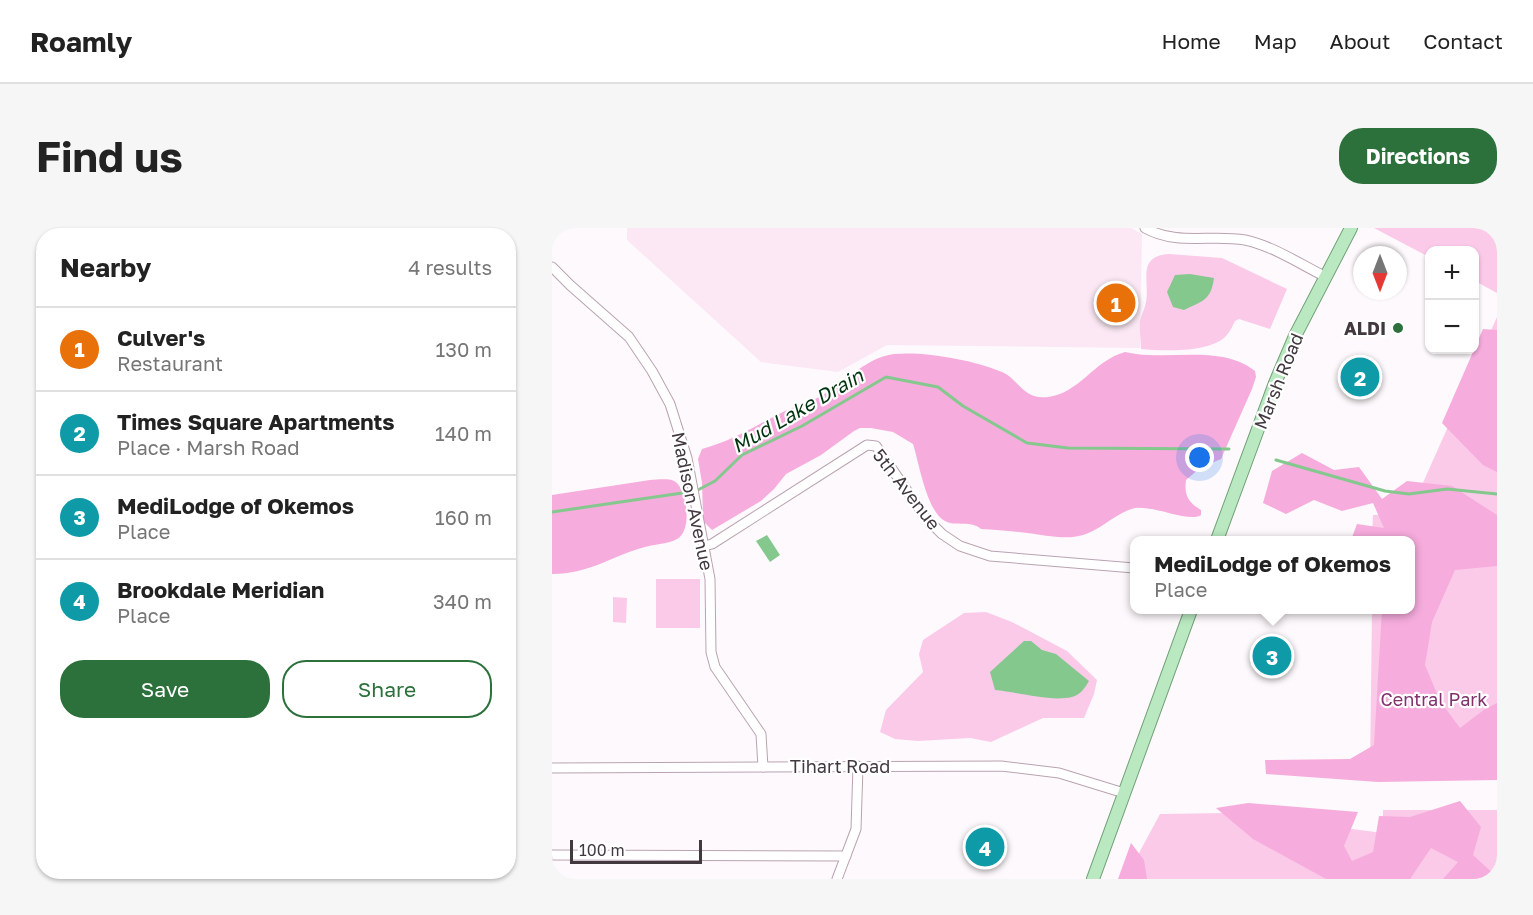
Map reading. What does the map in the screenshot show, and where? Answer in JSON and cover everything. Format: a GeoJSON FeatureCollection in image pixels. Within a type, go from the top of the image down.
{"type":"FeatureCollection","features":[{"type":"Feature","properties":{"kind":"main road","name":"Marsh Road"},"geometry":{"type":"LineString","coordinates":[[1218,536],[1275,383],[1295,336],[1351,228]]}},
{"type":"Feature","properties":{"kind":"main road"},"geometry":{"type":"LineString","coordinates":[[1093,879],[1189,614]]}},
{"type":"Feature","properties":{"kind":"street"},"geometry":{"type":"LineString","coordinates":[[1145,228],[1176,239],[1246,241],[1264,246],[1326,277]]}},
{"type":"Feature","properties":{"kind":"street","name":"Madison Avenue"},"geometry":{"type":"LineString","coordinates":[[552,267],[629,337],[670,404],[681,434],[710,579],[711,652],[715,667],[761,734],[763,767]]}},
{"type":"Feature","properties":{"kind":"street","name":"5th Avenue"},"geometry":{"type":"LineString","coordinates":[[704,546],[712,544],[872,444],[876,446],[926,518],[942,534],[960,546],[990,556],[1130,567]]}},
{"type":"Feature","properties":{"kind":"street"},"geometry":{"type":"LineString","coordinates":[[837,879],[857,821],[858,766]]}},
{"type":"Feature","properties":{"kind":"street","name":"Tihart Road"},"geometry":{"type":"LineString","coordinates":[[552,768],[1014,767],[1059,773],[1124,793]]}},
{"type":"Feature","properties":{"kind":"street"},"geometry":{"type":"LineString","coordinates":[[552,855],[846,856]]}},
{"type":"Feature","properties":{"kind":"shaded area"},"geometry":{"type":"Polygon","coordinates":[[[627,228],[1131,228],[1142,234],[1140,348],[887,345],[838,372],[761,362],[627,240],[627,228]]]}},
{"type":"Feature","properties":{"kind":"shaded area"},"geometry":{"type":"Polygon","coordinates":[[[1190,274],[1214,278],[1211,291],[1201,302],[1184,310],[1173,307],[1167,292],[1175,275],[1190,274]]]}},
{"type":"Feature","properties":{"kind":"shaded area"},"geometry":{"type":"Polygon","coordinates":[[[767,535],[780,555],[770,562],[756,541],[767,535]]]}},
{"type":"Feature","properties":{"kind":"shaded area"},"geometry":{"type":"Polygon","coordinates":[[[1024,641],[1031,641],[1042,650],[1056,654],[1089,681],[1084,689],[1075,696],[1063,698],[1044,698],[995,690],[990,672],[1024,641]]]}},
{"type":"Feature","properties":{"kind":"green space"},"geometry":{"type":"Polygon","coordinates":[[[1374,228],[1497,228],[1497,293],[1479,283],[1479,246],[1425,246],[1425,255],[1374,228]]]}},
{"type":"Feature","properties":{"kind":"green space"},"geometry":{"type":"Polygon","coordinates":[[[1169,254],[1222,258],[1287,289],[1270,329],[1239,319],[1235,321],[1225,337],[1208,346],[1185,350],[1141,349],[1140,321],[1146,302],[1148,265],[1159,256],[1169,254]]]}},
{"type":"Feature","properties":{"kind":"green space","name":"Central Park"},"geometry":{"type":"Polygon","coordinates":[[[1497,317],[1497,773],[1370,772],[1372,614],[1415,614],[1415,536],[1372,536],[1373,515],[1409,514],[1497,317]]]}},
{"type":"Feature","properties":{"kind":"green space"},"geometry":{"type":"Polygon","coordinates":[[[1483,329],[1497,330],[1497,472],[1483,465],[1442,423],[1472,354],[1479,354],[1479,338],[1483,329]]]}},
{"type":"Feature","properties":{"kind":"green space"},"geometry":{"type":"Polygon","coordinates":[[[1125,352],[1145,355],[1218,356],[1244,364],[1255,371],[1256,377],[1252,389],[1221,459],[1200,468],[1186,480],[1188,498],[1201,510],[1201,515],[1189,517],[1135,508],[1086,534],[1071,537],[981,529],[973,525],[949,523],[933,508],[913,444],[893,432],[860,428],[821,455],[786,474],[761,501],[712,530],[704,522],[698,459],[702,449],[735,437],[785,411],[819,397],[864,366],[883,356],[920,354],[949,357],[978,364],[1008,375],[1032,395],[1048,397],[1069,390],[1104,362],[1125,352]]]}},
{"type":"Feature","properties":{"kind":"green space"},"geometry":{"type":"Polygon","coordinates":[[[1302,453],[1334,470],[1359,467],[1382,499],[1407,481],[1452,486],[1497,515],[1497,566],[1455,570],[1432,622],[1425,665],[1440,701],[1460,728],[1497,703],[1497,780],[1378,782],[1266,774],[1265,760],[1350,759],[1374,745],[1382,614],[1415,614],[1415,536],[1352,536],[1357,524],[1384,528],[1373,503],[1342,511],[1314,500],[1286,514],[1263,503],[1272,471],[1302,453]]]}},
{"type":"Feature","properties":{"kind":"green space"},"geometry":{"type":"Polygon","coordinates":[[[650,480],[674,481],[682,491],[687,519],[682,534],[677,539],[633,551],[589,568],[552,574],[552,495],[650,480]]]}},
{"type":"Feature","properties":{"kind":"green space"},"geometry":{"type":"Polygon","coordinates":[[[656,579],[700,579],[700,628],[656,628],[656,579]]]}},
{"type":"Feature","properties":{"kind":"green space"},"geometry":{"type":"Polygon","coordinates":[[[613,597],[627,598],[626,623],[613,622],[613,597]]]}},
{"type":"Feature","properties":{"kind":"green space"},"geometry":{"type":"Polygon","coordinates":[[[986,612],[1012,622],[1067,651],[1097,680],[1084,718],[1043,718],[991,742],[970,738],[918,741],[895,739],[880,732],[886,710],[923,672],[919,654],[923,640],[964,613],[986,612]]]}},
{"type":"Feature","properties":{"kind":"green space"},"geometry":{"type":"Polygon","coordinates":[[[1460,801],[1481,827],[1473,855],[1497,879],[1443,879],[1458,862],[1431,848],[1410,879],[1326,879],[1253,839],[1216,808],[1248,803],[1358,812],[1344,846],[1352,861],[1373,852],[1379,816],[1410,817],[1460,801]]]}},
{"type":"Feature","properties":{"kind":"green space"},"geometry":{"type":"Polygon","coordinates":[[[1383,810],[1497,810],[1497,879],[1125,879],[1160,814],[1228,813],[1383,833],[1383,810]]]}},
{"type":"Feature","properties":{"kind":"green space"},"geometry":{"type":"Polygon","coordinates":[[[1131,843],[1144,860],[1147,879],[1118,879],[1131,843]]]}},
{"type":"Feature","properties":{"kind":"waterway","name":"Mud Lake Drain"},"geometry":{"type":"LineString","coordinates":[[552,512],[696,491],[715,481],[742,455],[802,426],[886,377],[938,387],[963,406],[1027,443],[1068,448],[1229,449]]}},
{"type":"Feature","properties":{"kind":"waterway","name":"Mud Lake Drain"},"geometry":{"type":"LineString","coordinates":[[1276,460],[1385,491],[1409,494],[1447,489],[1497,494]]}},
{"type":"Feature","properties":{"kind":"place","name":"Culver's"},"geometry":{"type":"Point","coordinates":[1116,303]}},
{"type":"Feature","properties":{"kind":"place","name":"ALDI"},"geometry":{"type":"Point","coordinates":[1398,328]}},
{"type":"Feature","properties":{"kind":"place","name":"Times Square Apartments"},"geometry":{"type":"Point","coordinates":[1360,377]}},
{"type":"Feature","properties":{"kind":"place","name":"MediLodge of Okemos"},"geometry":{"type":"Point","coordinates":[1272,656]}},
{"type":"Feature","properties":{"kind":"place","name":"Brookdale Meridian"},"geometry":{"type":"Point","coordinates":[985,847]}}]}
